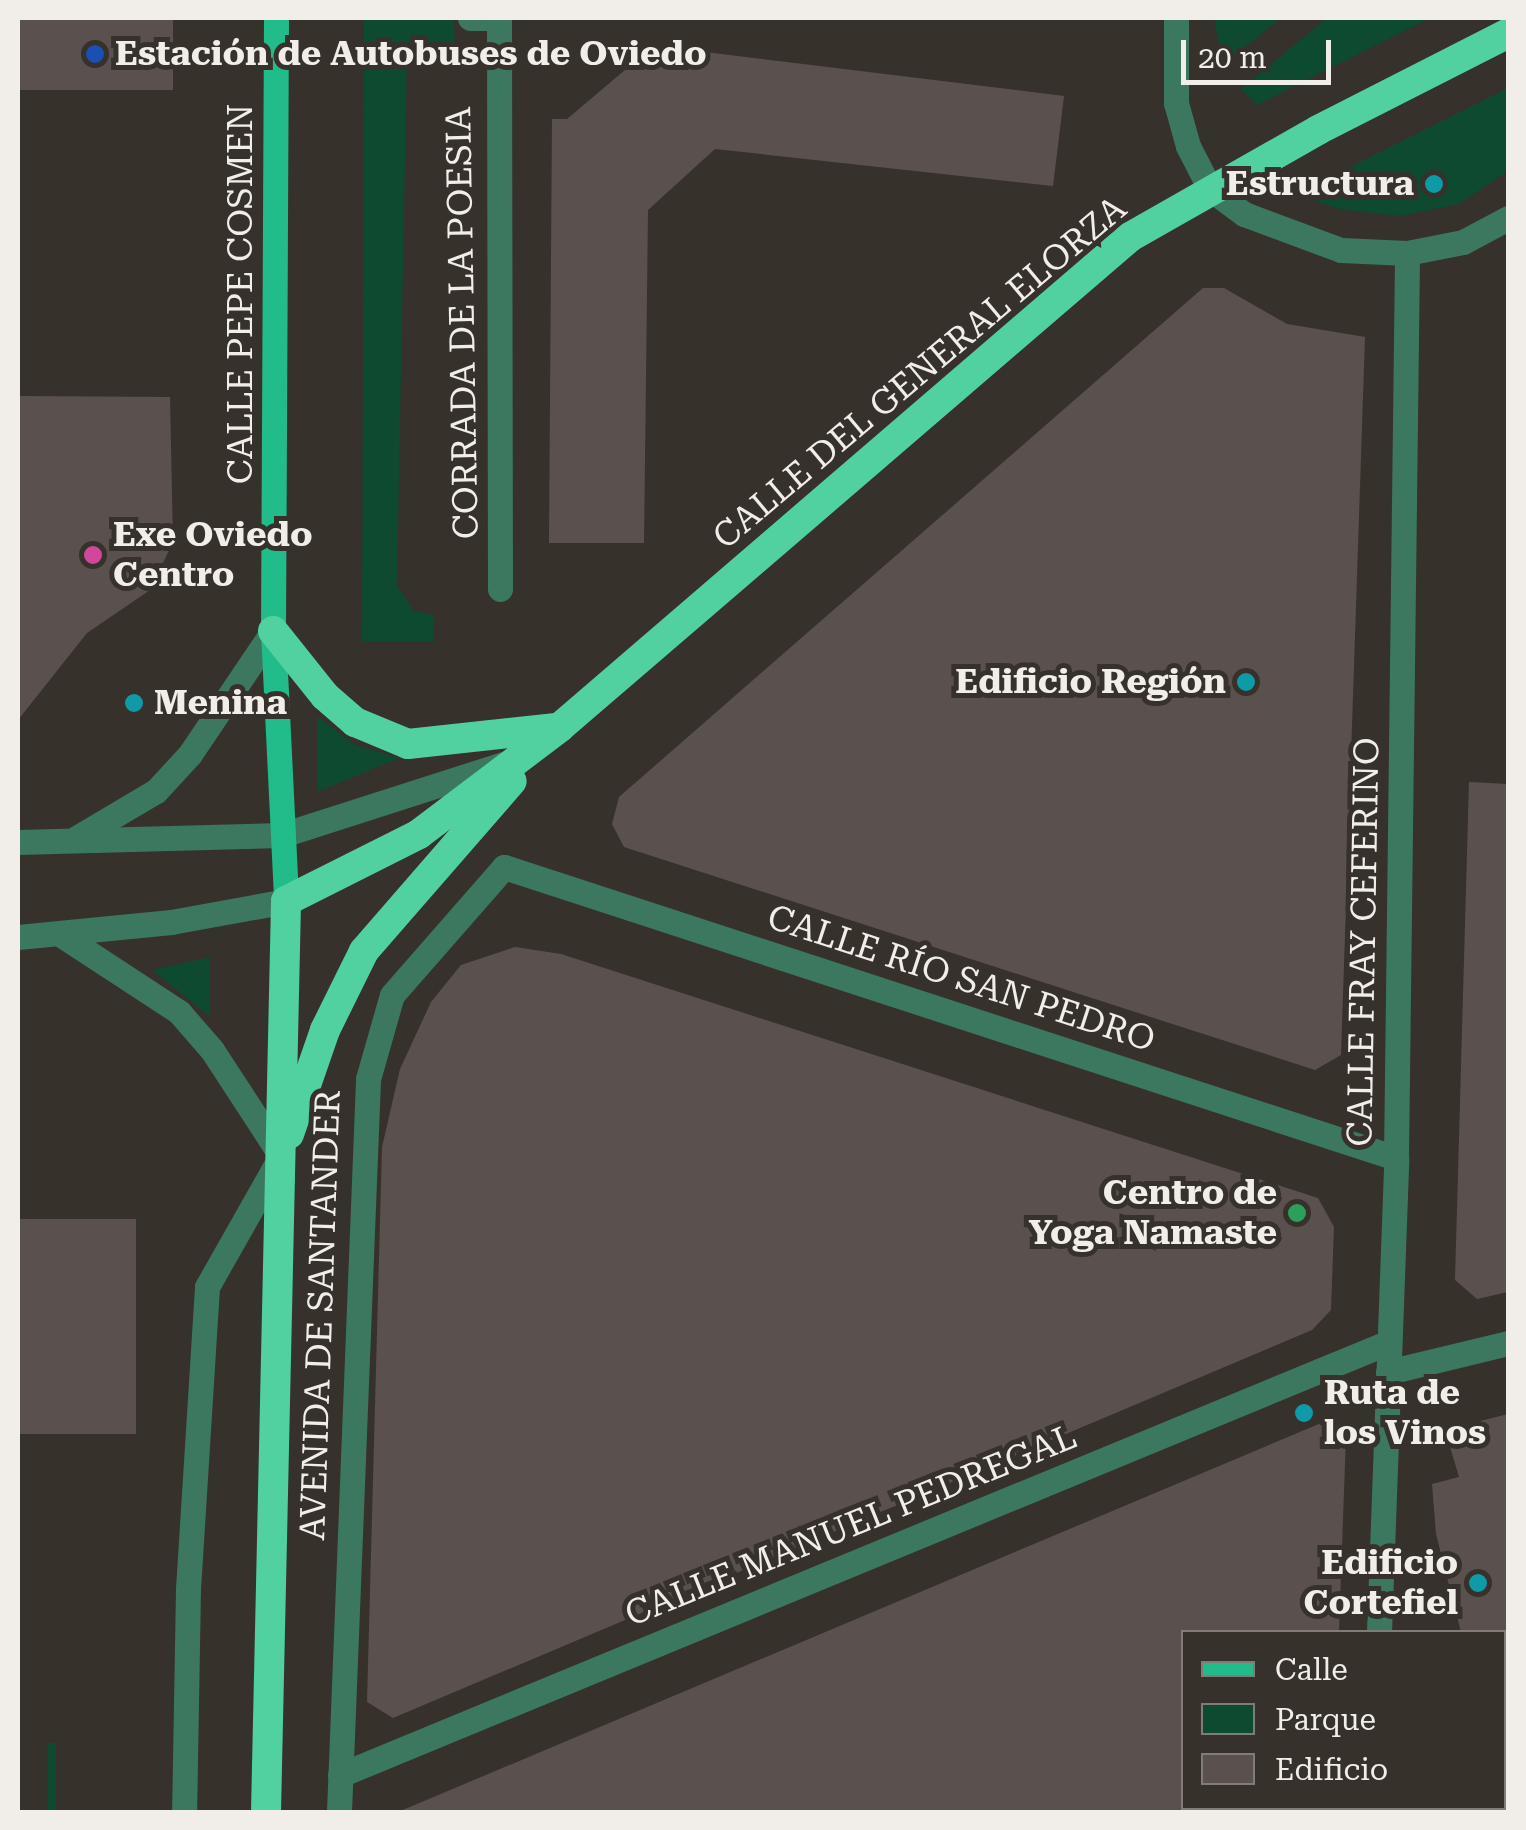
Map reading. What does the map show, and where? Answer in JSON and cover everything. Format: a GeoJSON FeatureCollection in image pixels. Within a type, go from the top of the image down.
{"type":"FeatureCollection","features":[{"type":"Feature","properties":{"kind":"highway","name":"CALLE DEL GENERAL ELORZA"},"geometry":{"type":"LineString","coordinates":[[286,901],[419,834],[559,728],[1130,237],[1210,189],[1508,34]]}},
{"type":"Feature","properties":{"kind":"highway"},"geometry":{"type":"LineString","coordinates":[[274,632],[325,696],[356,722],[408,744],[559,728]]}},
{"type":"Feature","properties":{"kind":"highway"},"geometry":{"type":"LineString","coordinates":[[281,1156],[325,1030],[364,951],[495,798],[585,706]]}},
{"type":"Feature","properties":{"kind":"highway","name":"AVENIDA DE SANTANDER"},"geometry":{"type":"LineString","coordinates":[[266,1812],[286,901]]}},
{"type":"Feature","properties":{"kind":"main road","name":"CALLE PEPE COSMEN"},"geometry":{"type":"LineString","coordinates":[[276,18],[274,632],[286,901]]}},
{"type":"Feature","properties":{"kind":"street"},"geometry":{"type":"LineString","coordinates":[[470,18],[496,18]]}},
{"type":"Feature","properties":{"kind":"street","name":"CORRADA DE LA POESIA"},"geometry":{"type":"LineString","coordinates":[[496,18],[500,589]]}},
{"type":"Feature","properties":{"kind":"street"},"geometry":{"type":"LineString","coordinates":[[1176,18],[1176,103],[1210,189],[1244,214],[1298,239],[1342,250],[1406,253],[1463,242],[1508,218]]}},
{"type":"Feature","properties":{"kind":"street","name":"CALLE FRAY CEFERINO"},"geometry":{"type":"LineString","coordinates":[[1379,1630],[1396,1158],[1406,253]]}},
{"type":"Feature","properties":{"kind":"street"},"geometry":{"type":"LineString","coordinates":[[68,842],[156,791],[190,754],[274,632]]}},
{"type":"Feature","properties":{"kind":"street","name":"CALLE DEL GENERAL ELORZA"},"geometry":{"type":"LineString","coordinates":[[18,842],[282,835],[518,760]]}},
{"type":"Feature","properties":{"kind":"street","name":"CALLE RÍO SAN PEDRO"},"geometry":{"type":"LineString","coordinates":[[504,867],[1396,1158]]}},
{"type":"Feature","properties":{"kind":"street","name":"AVENIDA DE SANTANDER"},"geometry":{"type":"LineString","coordinates":[[339,1812],[368,1080],[392,995],[504,867]]}},
{"type":"Feature","properties":{"kind":"street"},"geometry":{"type":"LineString","coordinates":[[18,937],[63,936],[286,901]]}},
{"type":"Feature","properties":{"kind":"street"},"geometry":{"type":"LineString","coordinates":[[63,936],[179,1012],[212,1050],[281,1156]]}},
{"type":"Feature","properties":{"kind":"street","name":"AVENIDA DE SANTANDER"},"geometry":{"type":"LineString","coordinates":[[184,1812],[188,1589],[207,1287],[281,1156]]}},
{"type":"Feature","properties":{"kind":"street","name":"CALLE MANUEL PEDREGAL"},"geometry":{"type":"LineString","coordinates":[[340,1776],[1389,1342]]}},
{"type":"Feature","properties":{"kind":"street"},"geometry":{"type":"LineString","coordinates":[[1388,1372],[1508,1342]]}},
{"type":"Feature","properties":{"kind":"green space"},"geometry":{"type":"Polygon","coordinates":[[[364,18],[454,18],[455,51],[407,52],[397,586],[414,611],[434,615],[433,641],[362,641],[364,18]]]}},
{"type":"Feature","properties":{"kind":"green space"},"geometry":{"type":"Polygon","coordinates":[[[1214,18],[1281,18],[1223,65],[1214,18]]]}},
{"type":"Feature","properties":{"kind":"green space"},"geometry":{"type":"Polygon","coordinates":[[[1327,18],[1430,18],[1257,105],[1241,89],[1327,18]]]}},
{"type":"Feature","properties":{"kind":"green space"},"geometry":{"type":"Polygon","coordinates":[[[1508,88],[1508,171],[1459,204],[1400,216],[1339,209],[1296,194],[1508,88]]]}},
{"type":"Feature","properties":{"kind":"green space"},"geometry":{"type":"Polygon","coordinates":[[[317,716],[355,745],[399,758],[317,792],[317,716]]]}},
{"type":"Feature","properties":{"kind":"green space"},"geometry":{"type":"Polygon","coordinates":[[[210,957],[210,1017],[152,970],[210,957]]]}},
{"type":"Feature","properties":{"kind":"green space"},"geometry":{"type":"Polygon","coordinates":[[[48,1743],[56,1743],[56,1812],[48,1812],[48,1743]]]}},
{"type":"Feature","properties":{"kind":"building","name":"Estación de Autobuses de Oviedo"},"geometry":{"type":"Polygon","coordinates":[[[18,18],[173,18],[173,90],[18,90],[18,18]]]}},
{"type":"Feature","properties":{"kind":"building"},"geometry":{"type":"Polygon","coordinates":[[[640,44],[1064,96],[1053,186],[715,149],[648,210],[644,543],[549,543],[552,119],[567,119],[638,59],[640,44]]]}},
{"type":"Feature","properties":{"kind":"building"},"geometry":{"type":"Polygon","coordinates":[[[1203,288],[1224,288],[1287,324],[1365,337],[1341,1055],[1315,1070],[624,847],[612,824],[619,797],[1203,288]]]}},
{"type":"Feature","properties":{"kind":"building","name":"Exe Oviedo Centro"},"geometry":{"type":"Polygon","coordinates":[[[18,396],[170,397],[173,542],[150,590],[87,633],[18,720],[18,396]]]}},
{"type":"Feature","properties":{"kind":"building"},"geometry":{"type":"Polygon","coordinates":[[[1469,782],[1508,784],[1508,1292],[1477,1299],[1455,1280],[1469,782]]]}},
{"type":"Feature","properties":{"kind":"building"},"geometry":{"type":"Polygon","coordinates":[[[515,947],[561,954],[1318,1198],[1334,1227],[1331,1310],[1312,1330],[393,1718],[367,1702],[382,1147],[400,1069],[431,1002],[461,965],[515,947]]]}},
{"type":"Feature","properties":{"kind":"building"},"geometry":{"type":"Polygon","coordinates":[[[18,1219],[136,1219],[136,1434],[18,1434],[18,1219]]]}},
{"type":"Feature","properties":{"kind":"building","name":"Edificio Cortefiel"},"geometry":{"type":"Polygon","coordinates":[[[1508,1414],[1508,1632],[1460,1630],[1436,1534],[1432,1484],[1459,1477],[1445,1430],[1508,1414]]]}},
{"type":"Feature","properties":{"kind":"building"},"geometry":{"type":"Polygon","coordinates":[[[1326,1421],[1346,1435],[1339,1630],[1181,1630],[1184,1812],[398,1812],[1326,1421]]]}},
{"type":"Feature","properties":{"kind":"place","name":"Estación de Autobuses de Oviedo"},"geometry":{"type":"Point","coordinates":[95,54]}},
{"type":"Feature","properties":{"kind":"place","name":"Estructura"},"geometry":{"type":"Point","coordinates":[1434,184]}},
{"type":"Feature","properties":{"kind":"place","name":"Exe Oviedo Centro"},"geometry":{"type":"Point","coordinates":[93,555]}},
{"type":"Feature","properties":{"kind":"place","name":"Edificio Región"},"geometry":{"type":"Point","coordinates":[1246,682]}},
{"type":"Feature","properties":{"kind":"place","name":"Menina"},"geometry":{"type":"Point","coordinates":[134,703]}},
{"type":"Feature","properties":{"kind":"place","name":"Centro de Yoga Namaste"},"geometry":{"type":"Point","coordinates":[1297,1213]}},
{"type":"Feature","properties":{"kind":"place","name":"Ruta de los Vinos"},"geometry":{"type":"Point","coordinates":[1304,1413]}},
{"type":"Feature","properties":{"kind":"place","name":"Edificio Cortefiel"},"geometry":{"type":"Point","coordinates":[1478,1583]}}]}
